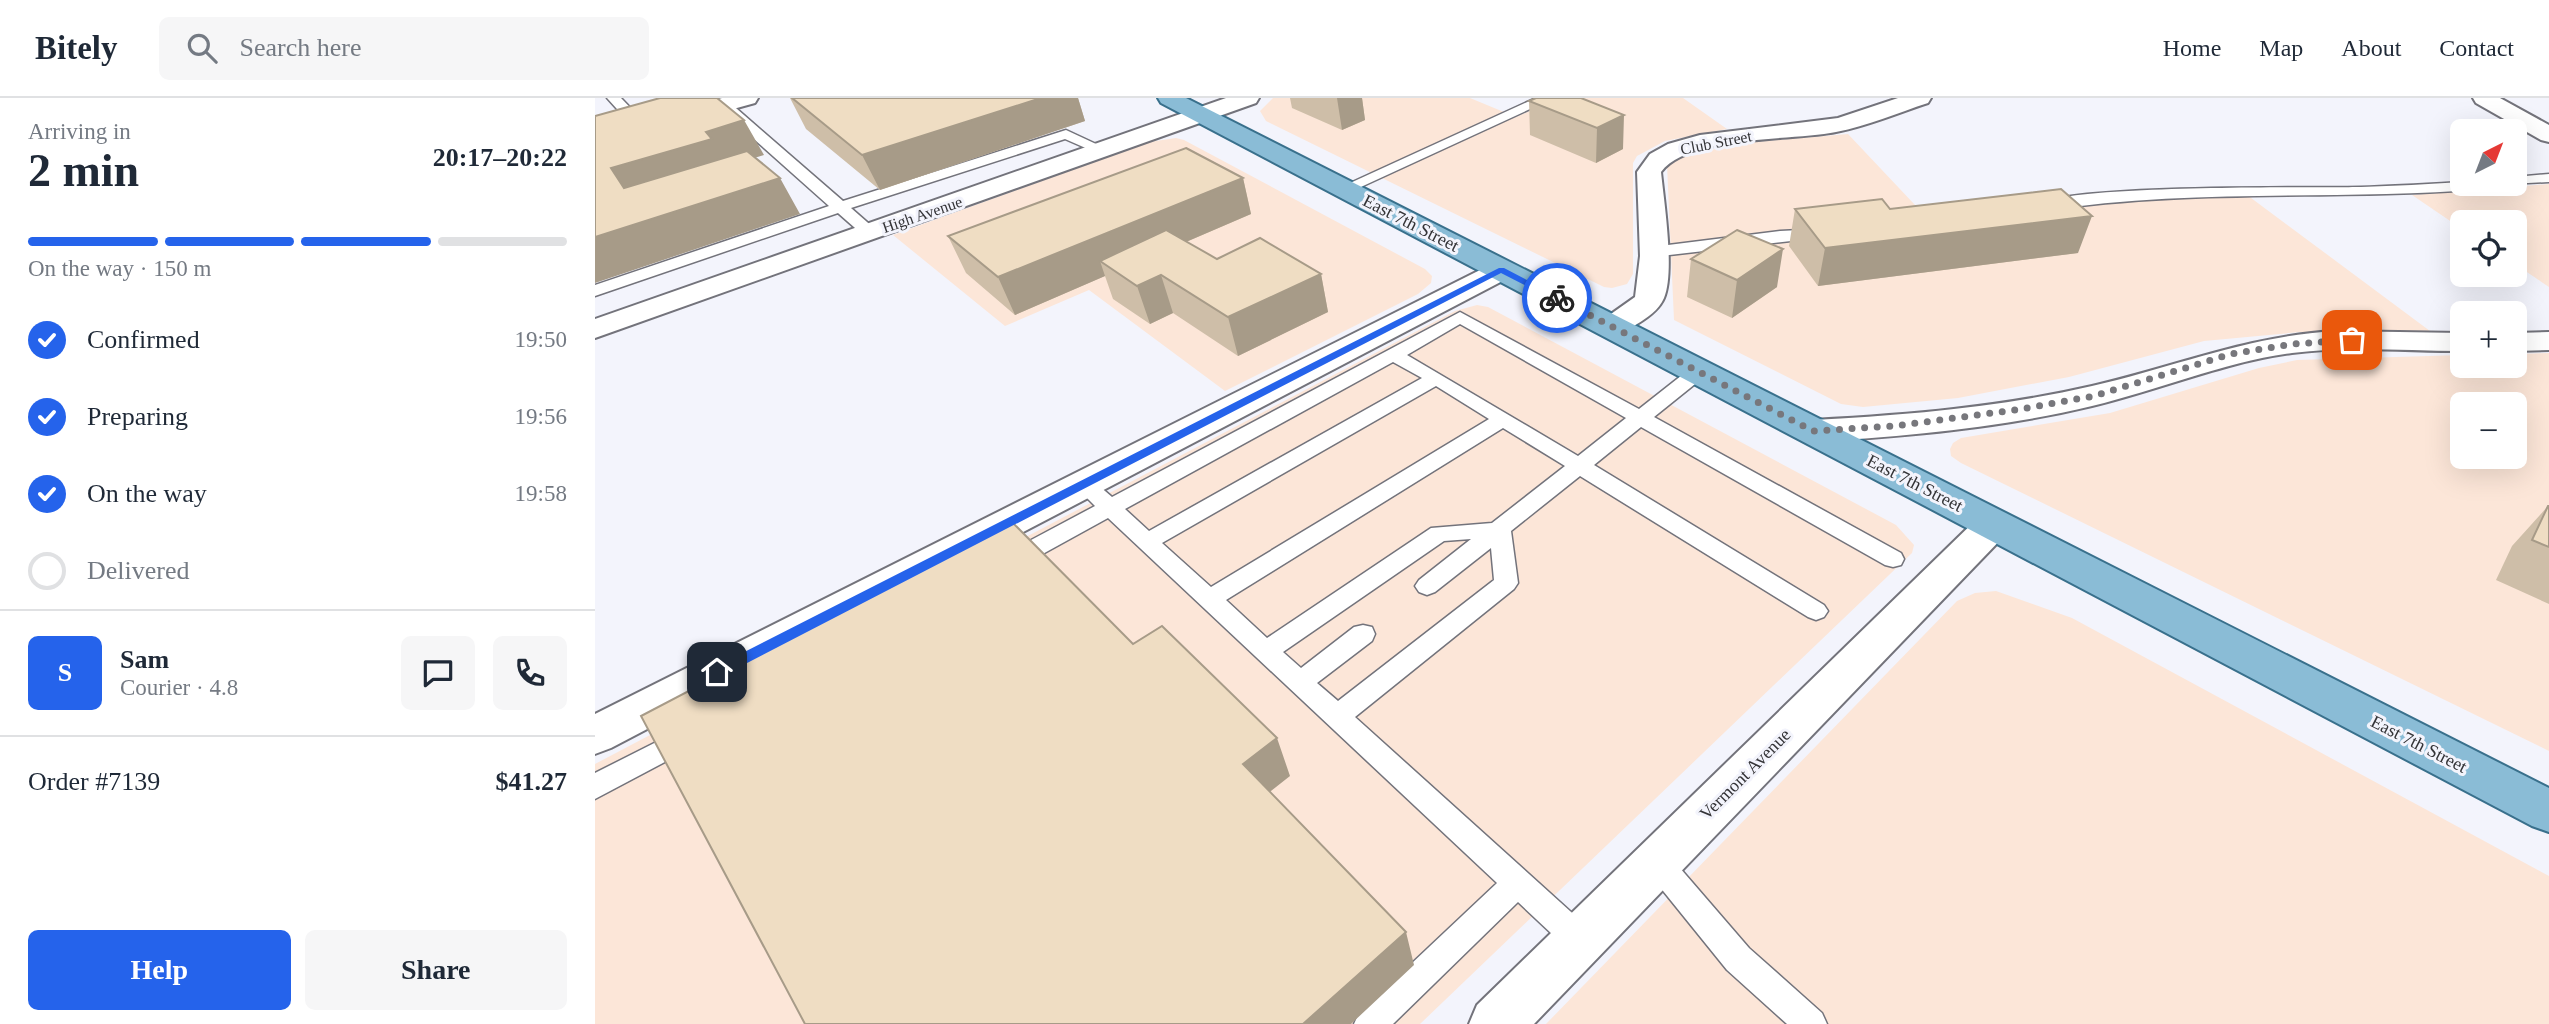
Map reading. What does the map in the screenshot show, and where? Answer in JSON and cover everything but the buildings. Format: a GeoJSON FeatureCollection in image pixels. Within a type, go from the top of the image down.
{"type":"FeatureCollection","features":[{"type":"Feature","properties":{"kind":"main road","name":"East 7th Street"},"geometry":{"type":"LineString","coordinates":[[1169,98],[2549,811]]}},
{"type":"Feature","properties":{"kind":"street"},"geometry":{"type":"LineString","coordinates":[[595,140],[747,98]]}},
{"type":"Feature","properties":{"kind":"street","name":"High Avenue"},"geometry":{"type":"LineString","coordinates":[[595,329],[1248,98]]}},
{"type":"Feature","properties":{"kind":"street","name":"Club Street"},"geometry":{"type":"LineString","coordinates":[[1612,327],[1649,300],[1653,252],[1649,173],[1651,165],[1659,157],[1700,142],[1827,127],[1920,98]]}},
{"type":"Feature","properties":{"kind":"street"},"geometry":{"type":"LineString","coordinates":[[2484,98],[2549,135]]}},
{"type":"Feature","properties":{"kind":"street"},"geometry":{"type":"LineString","coordinates":[[595,735],[1097,496],[1501,270]]}},
{"type":"Feature","properties":{"kind":"street"},"geometry":{"type":"LineString","coordinates":[[1813,431],[1895,426],[2022,409],[2094,396],[2231,354],[2293,344],[2352,340],[2450,342]]}},
{"type":"Feature","properties":{"kind":"street"},"geometry":{"type":"LineString","coordinates":[[2527,342],[2549,341]]}},
{"type":"Feature","properties":{"kind":"street","name":"Vermont Avenue"},"geometry":{"type":"LineString","coordinates":[[1496,1024],[1994,524]]}},
{"type":"Feature","properties":{"kind":"lane"},"geometry":{"type":"LineString","coordinates":[[614,98],[641,127]]}},
{"type":"Feature","properties":{"kind":"lane"},"geometry":{"type":"LineString","coordinates":[[1345,189],[1546,98]]}},
{"type":"Feature","properties":{"kind":"lane"},"geometry":{"type":"LineString","coordinates":[[724,105],[869,232]]}},
{"type":"Feature","properties":{"kind":"lane"},"geometry":{"type":"LineString","coordinates":[[595,291],[840,207],[1066,134],[1102,150]]}},
{"type":"Feature","properties":{"kind":"lane"},"geometry":{"type":"LineString","coordinates":[[2527,180],[2549,178]]}},
{"type":"Feature","properties":{"kind":"lane"},"geometry":{"type":"LineString","coordinates":[[2026,209],[2134,193],[2351,192],[2450,186]]}},
{"type":"Feature","properties":{"kind":"lane"},"geometry":{"type":"LineString","coordinates":[[1653,252],[1780,236],[1831,233]]}},
{"type":"Feature","properties":{"kind":"lane"},"geometry":{"type":"LineString","coordinates":[[988,574],[1097,496],[1393,355],[1460,317],[1893,559]]}},
{"type":"Feature","properties":{"kind":"lane"},"geometry":{"type":"LineString","coordinates":[[1393,355],[1436,378],[1816,611]]}},
{"type":"Feature","properties":{"kind":"lane"},"geometry":{"type":"LineString","coordinates":[[1427,586],[1698,372]]}},
{"type":"Feature","properties":{"kind":"lane"},"geometry":{"type":"LineString","coordinates":[[1148,541],[1436,378]]}},
{"type":"Feature","properties":{"kind":"lane"},"geometry":{"type":"LineString","coordinates":[[1210,599],[1503,419]]}},
{"type":"Feature","properties":{"kind":"lane"},"geometry":{"type":"LineString","coordinates":[[1097,496],[1268,650],[1580,940]]}},
{"type":"Feature","properties":{"kind":"lane"},"geometry":{"type":"LineString","coordinates":[[1268,650],[1439,533],[1500,530]]}},
{"type":"Feature","properties":{"kind":"lane"},"geometry":{"type":"LineString","coordinates":[[1338,716],[1506,583],[1500,530]]}},
{"type":"Feature","properties":{"kind":"lane"},"geometry":{"type":"LineString","coordinates":[[1301,681],[1363,634]]}},
{"type":"Feature","properties":{"kind":"lane"},"geometry":{"type":"LineString","coordinates":[[595,787],[705,727]]}},
{"type":"Feature","properties":{"kind":"lane"},"geometry":{"type":"LineString","coordinates":[[1657,862],[1738,959],[1811,1024]]}},
{"type":"Feature","properties":{"kind":"lane"},"geometry":{"type":"LineString","coordinates":[[1370,1024],[1518,882]]}},
{"type":"Feature","properties":{"kind":"shaded area"},"geometry":{"type":"Polygon","coordinates":[[[1273,98],[1470,98],[1516,117],[1558,98],[1683,98],[1727,129],[1665,141],[1637,156],[1633,163],[1633,274],[1627,284],[1612,288],[1604,287],[1266,121],[1260,111],[1273,98]]]}},
{"type":"Feature","properties":{"kind":"shaded area"},"geometry":{"type":"Polygon","coordinates":[[[1848,134],[1932,223],[2239,189],[2430,331],[2300,332],[2204,341],[2069,377],[1958,398],[1863,407],[1841,404],[1674,320],[1667,165],[1676,157],[1742,143],[1848,134]]]}},
{"type":"Feature","properties":{"kind":"shaded area"},"geometry":{"type":"Polygon","coordinates":[[[1176,138],[1425,269],[1432,276],[1431,283],[1418,294],[1225,391],[1089,290],[1005,326],[893,235],[1149,142],[1176,138]]]}},
{"type":"Feature","properties":{"kind":"shaded area"},"geometry":{"type":"Polygon","coordinates":[[[2549,184],[2549,287],[2527,272],[2527,210],[2450,210],[2450,221],[2412,195],[2450,192],[2450,196],[2527,196],[2527,186],[2549,184]]]}},
{"type":"Feature","properties":{"kind":"shaded area"},"geometry":{"type":"Polygon","coordinates":[[[1477,305],[1488,307],[1896,525],[1914,545],[1912,553],[1420,1024],[595,1024],[595,764],[1455,311],[1477,305]]]}},
{"type":"Feature","properties":{"kind":"shaded area"},"geometry":{"type":"Polygon","coordinates":[[[2549,353],[2549,751],[1951,456],[1953,443],[1961,438],[2110,413],[2259,368],[2297,360],[2450,355],[2450,378],[2527,378],[2527,354],[2549,353]]]}},
{"type":"Feature","properties":{"kind":"shaded area"},"geometry":{"type":"Polygon","coordinates":[[[1996,591],[2072,618],[2549,876],[2549,1024],[1546,1024],[1957,601],[1975,593],[1996,591]]]}},
{"type":"Feature","properties":{"kind":"way so far"},"geometry":{"type":"LineString","coordinates":[[1557,298],[1813,431],[1895,426],[2022,409],[2094,396],[2231,354],[2293,344],[2352,340]]}},
{"type":"Feature","properties":{"kind":"route"},"geometry":{"type":"LineString","coordinates":[[717,672],[1501,270],[1557,298]]}}]}
